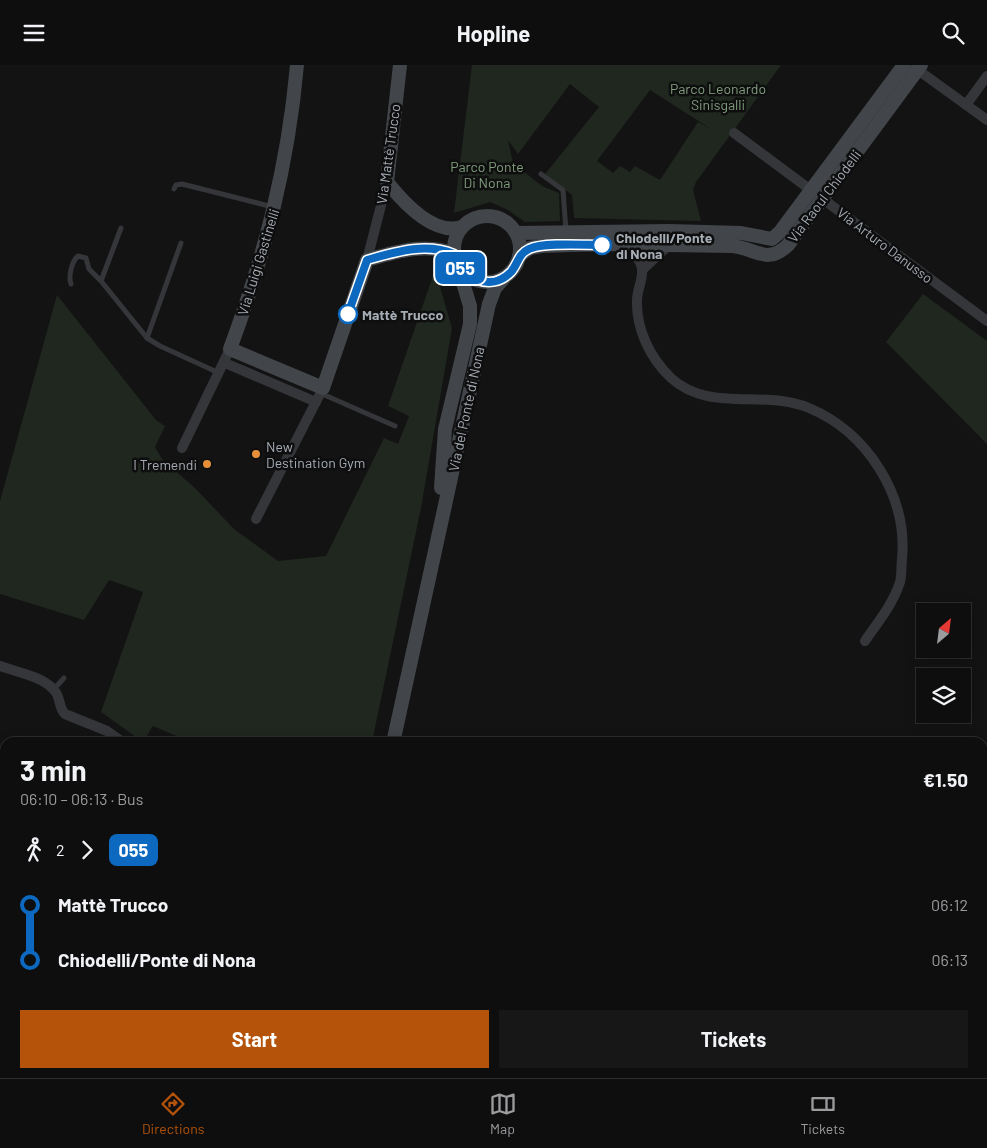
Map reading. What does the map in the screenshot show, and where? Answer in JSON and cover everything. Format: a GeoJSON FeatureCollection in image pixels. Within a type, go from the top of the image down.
{"type":"FeatureCollection","features":[{"type":"Feature","properties":{"kind":"main road","name":"Via Luigi Gastinelli"},"geometry":{"type":"LineString","coordinates":[[230,349],[257,272],[275,208],[291,119],[297,65]]}},
{"type":"Feature","properties":{"kind":"main road","name":"Via Mattè Trucco"},"geometry":{"type":"LineString","coordinates":[[387,182],[400,65]]}},
{"type":"Feature","properties":{"kind":"main road","name":"Via Raoul Chiodelli"},"geometry":{"type":"LineString","coordinates":[[519,256],[530,248],[540,246],[622,245],[733,246],[748,249],[764,256],[776,255],[788,245],[817,195],[904,65]]}},
{"type":"Feature","properties":{"kind":"main road","name":"Via Raoul Chiodelli"},"geometry":{"type":"LineString","coordinates":[[516,233],[733,233],[769,240],[780,232],[817,195],[917,67]]}},
{"type":"Feature","properties":{"kind":"main road"},"geometry":{"type":"LineString","coordinates":[[367,260],[422,248],[438,248],[456,259],[469,277],[477,281],[486,282],[504,278],[516,264],[519,256],[520,244],[516,233],[503,221],[486,216],[469,221],[462,227],[452,231],[441,228],[416,211],[387,182]]}},
{"type":"Feature","properties":{"kind":"main road"},"geometry":{"type":"LineString","coordinates":[[456,259],[454,245],[462,227]]}},
{"type":"Feature","properties":{"kind":"main road","name":"Via del Ponte di Nona"},"geometry":{"type":"LineString","coordinates":[[436,544],[446,429],[470,324],[470,306],[456,259]]}},
{"type":"Feature","properties":{"kind":"main road","name":"Via Mattè Trucco"},"geometry":{"type":"LineString","coordinates":[[320,394],[367,260]]}},
{"type":"Feature","properties":{"kind":"main road","name":"Via del Ponte di Nona"},"geometry":{"type":"LineString","coordinates":[[394,737],[490,298],[495,288],[504,278]]}},
{"type":"Feature","properties":{"kind":"main road"},"geometry":{"type":"LineString","coordinates":[[230,349],[320,394]]}},
{"type":"Feature","properties":{"kind":"street","name":"Via Raoul Chiodelli"},"geometry":{"type":"LineString","coordinates":[[917,67],[987,120]]}},
{"type":"Feature","properties":{"kind":"street"},"geometry":{"type":"LineString","coordinates":[[966,105],[987,76]]}},
{"type":"Feature","properties":{"kind":"street","name":"Via Arturo Danusso"},"geometry":{"type":"LineString","coordinates":[[734,133],[987,321]]}},
{"type":"Feature","properties":{"kind":"street","name":"Via Mattè Trucco"},"geometry":{"type":"LineString","coordinates":[[367,260],[387,182]]}},
{"type":"Feature","properties":{"kind":"street"},"geometry":{"type":"LineString","coordinates":[[622,245],[638,260],[642,270],[637,300],[640,327],[647,349],[672,379],[705,396],[783,401],[809,408],[844,429],[863,446],[877,464],[899,515],[904,544],[900,581],[890,605],[865,641]]}},
{"type":"Feature","properties":{"kind":"street"},"geometry":{"type":"LineString","coordinates":[[642,270],[669,245]]}},
{"type":"Feature","properties":{"kind":"street","name":"Via Luigi Gastinelli"},"geometry":{"type":"LineString","coordinates":[[182,448],[225,363],[230,349]]}},
{"type":"Feature","properties":{"kind":"street"},"geometry":{"type":"LineString","coordinates":[[225,363],[320,394]]}},
{"type":"Feature","properties":{"kind":"street","name":"Via Mattè Trucco"},"geometry":{"type":"LineString","coordinates":[[256,519],[320,394]]}},
{"type":"Feature","properties":{"kind":"street"},"geometry":{"type":"LineString","coordinates":[[0,666],[43,682],[54,689],[60,709],[65,714],[108,731],[116,737]]}},
{"type":"Feature","properties":{"kind":"lane"},"geometry":{"type":"LineString","coordinates":[[541,174],[563,190],[566,232]]}},
{"type":"Feature","properties":{"kind":"lane"},"geometry":{"type":"LineString","coordinates":[[174,189],[176,185],[182,184],[275,208]]}},
{"type":"Feature","properties":{"kind":"lane"},"geometry":{"type":"LineString","coordinates":[[102,281],[121,228]]}},
{"type":"Feature","properties":{"kind":"lane"},"geometry":{"type":"LineString","coordinates":[[147,338],[181,243]]}},
{"type":"Feature","properties":{"kind":"lane"},"geometry":{"type":"LineString","coordinates":[[71,283],[70,276],[75,258],[78,256],[86,259],[90,269],[102,281],[147,338],[160,346],[220,373]]}},
{"type":"Feature","properties":{"kind":"lane"},"geometry":{"type":"LineString","coordinates":[[320,394],[395,425]]}},
{"type":"Feature","properties":{"kind":"lane"},"geometry":{"type":"LineString","coordinates":[[54,689],[64,678]]}},
{"type":"Feature","properties":{"kind":"green space"},"geometry":{"type":"Polygon","coordinates":[[[472,65],[781,65],[696,182],[693,190],[701,221],[574,218],[572,195],[545,174],[599,107],[570,84],[518,154],[508,140],[513,163],[542,186],[559,193],[560,221],[525,222],[508,210],[490,202],[454,213],[472,65]],[[650,90],[597,161],[613,173],[620,166],[630,172],[635,166],[660,180],[698,122],[711,129],[650,90]]]}},
{"type":"Feature","properties":{"kind":"green space"},"geometry":{"type":"Polygon","coordinates":[[[435,270],[452,328],[421,508],[373,737],[179,737],[153,726],[146,737],[136,737],[101,712],[143,592],[109,580],[84,620],[0,594],[0,501],[57,295],[156,420],[165,426],[155,447],[162,459],[196,489],[234,529],[278,561],[326,556],[384,438],[398,444],[409,416],[388,406],[435,270]]]}},
{"type":"Feature","properties":{"kind":"green space"},"geometry":{"type":"Polygon","coordinates":[[[923,294],[987,341],[987,444],[886,342],[923,294]]]}},
{"type":"Feature","properties":{"kind":"bus line","name":"055"},"geometry":{"type":"LineString","coordinates":[[348,314],[367,260],[383,255],[422,248],[443,249],[454,254],[462,271],[469,277],[477,281],[486,282],[504,278],[511,272],[519,256],[530,248],[540,246],[602,245]]}},
{"type":"Feature","properties":{"kind":"place","name":"Chiodelli/Ponte di Nona"},"geometry":{"type":"Point","coordinates":[602,245]}},
{"type":"Feature","properties":{"kind":"place","name":"Mattè Trucco"},"geometry":{"type":"Point","coordinates":[348,314]}},
{"type":"Feature","properties":{"kind":"place","name":"New Destination Gym"},"geometry":{"type":"Point","coordinates":[256,454]}},
{"type":"Feature","properties":{"kind":"place","name":"I Tremendi"},"geometry":{"type":"Point","coordinates":[207,464]}},
{"type":"Feature","properties":{"kind":"park label","name":"Parco Leonardo Sinisgalli"},"geometry":{"type":"Point","coordinates":[718,96]}},
{"type":"Feature","properties":{"kind":"park label","name":"Parco Ponte Di Nona"},"geometry":{"type":"Point","coordinates":[487,174]}}]}
